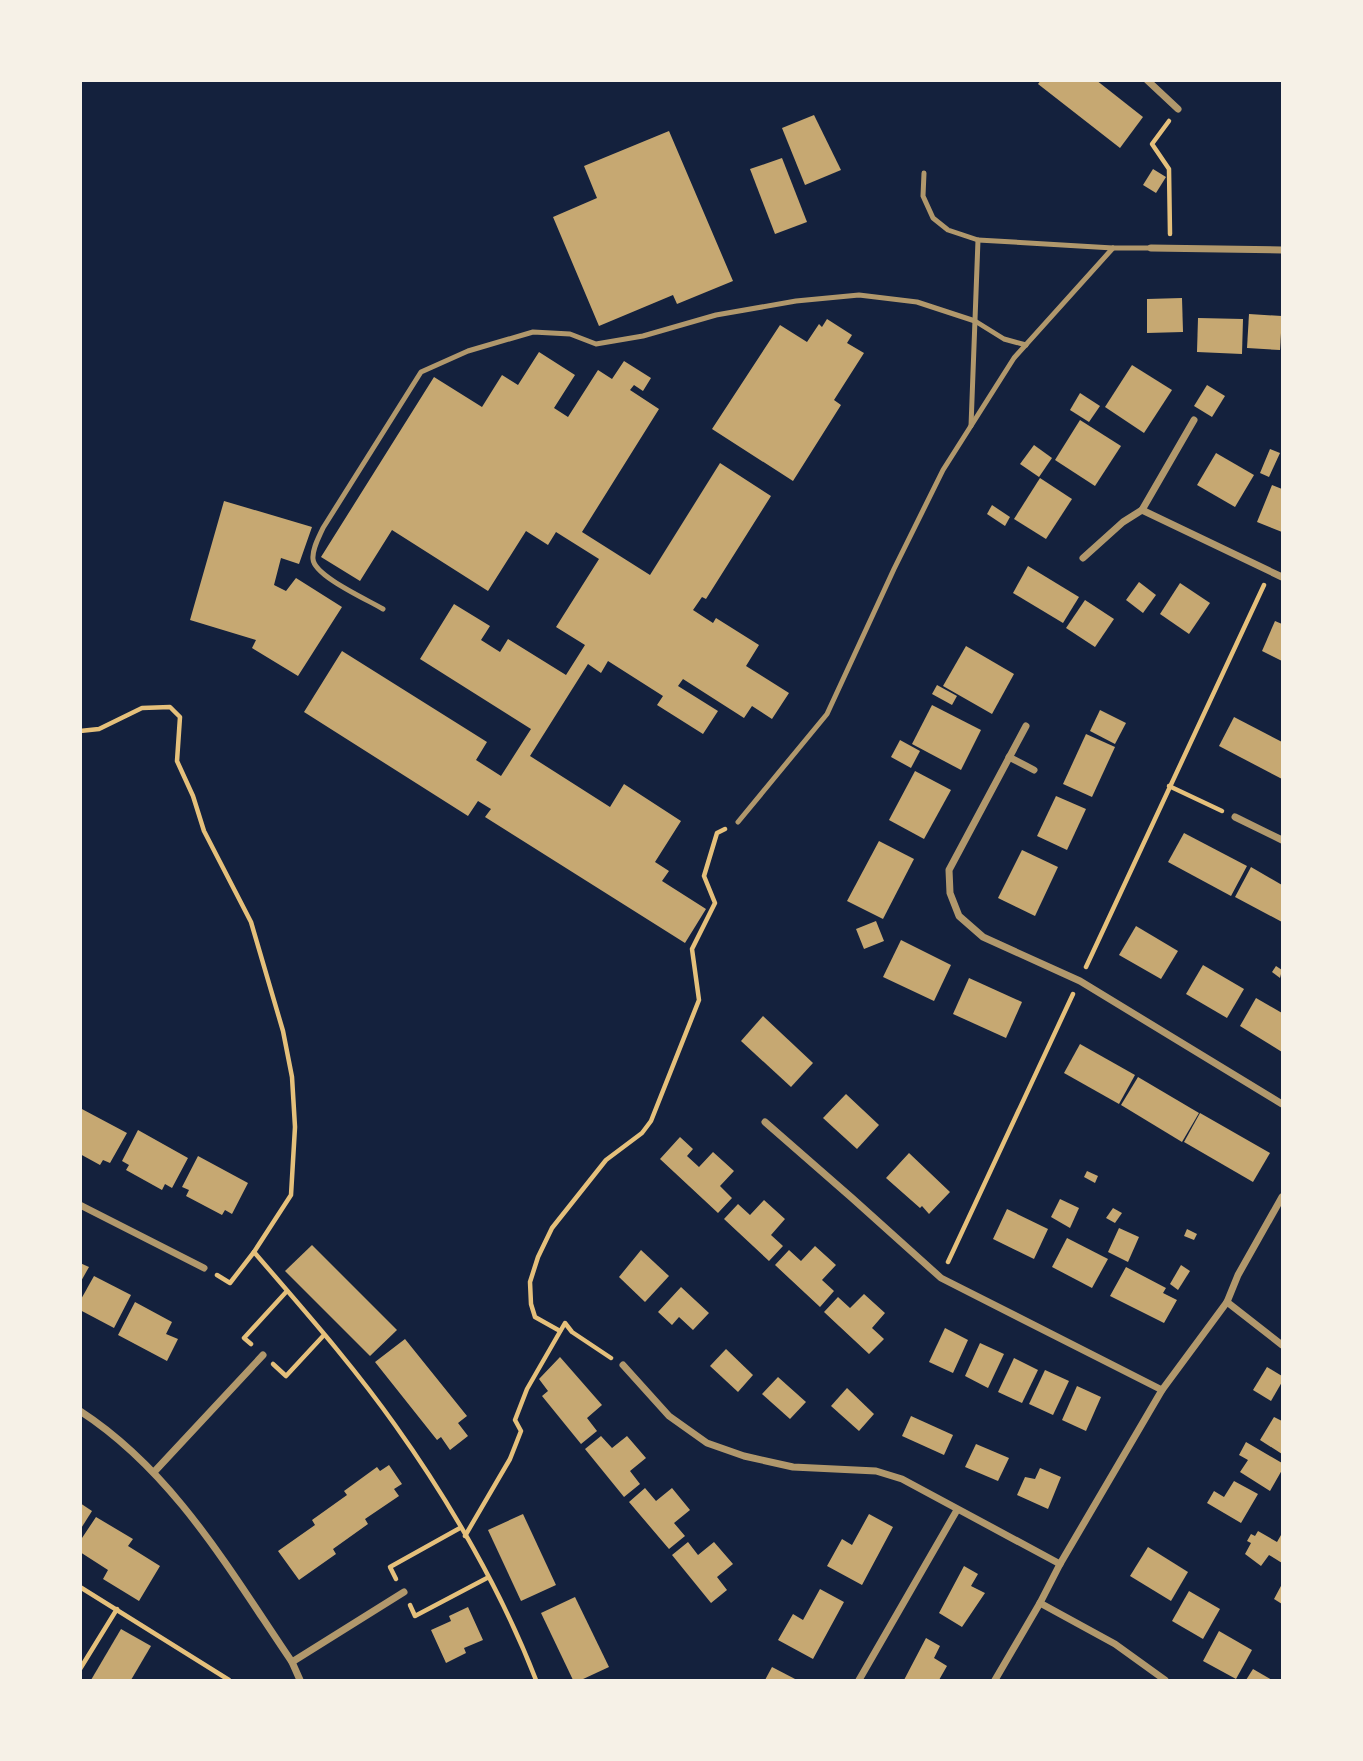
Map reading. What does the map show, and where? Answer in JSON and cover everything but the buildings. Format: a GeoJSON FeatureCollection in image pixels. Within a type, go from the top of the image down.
{"type":"FeatureCollection","features":[{"type":"Feature","properties":{"kind":"street"},"geometry":{"type":"LineString","coordinates":[[1147,80],[1178,109]]}},
{"type":"Feature","properties":{"kind":"street"},"geometry":{"type":"LineString","coordinates":[[1151,248],[1283,250]]}},
{"type":"Feature","properties":{"kind":"street"},"geometry":{"type":"LineString","coordinates":[[1083,558],[1123,522],[1142,510],[1194,420]]}},
{"type":"Feature","properties":{"kind":"street"},"geometry":{"type":"LineString","coordinates":[[1142,510],[1283,577]]}},
{"type":"Feature","properties":{"kind":"street"},"geometry":{"type":"LineString","coordinates":[[1026,726],[950,870],[950,893],[960,916],[983,937],[1080,981],[1283,1104]]}},
{"type":"Feature","properties":{"kind":"street"},"geometry":{"type":"LineString","coordinates":[[1009,757],[1034,770]]}},
{"type":"Feature","properties":{"kind":"street"},"geometry":{"type":"LineString","coordinates":[[1236,817],[1283,840]]}},
{"type":"Feature","properties":{"kind":"street"},"geometry":{"type":"LineString","coordinates":[[765,1122],[941,1278],[1162,1390]]}},
{"type":"Feature","properties":{"kind":"street"},"geometry":{"type":"LineString","coordinates":[[995,1681],[1162,1390],[1227,1302],[1238,1276],[1283,1197]]}},
{"type":"Feature","properties":{"kind":"street"},"geometry":{"type":"LineString","coordinates":[[80,1205],[204,1268]]}},
{"type":"Feature","properties":{"kind":"street"},"geometry":{"type":"LineString","coordinates":[[1227,1302],[1283,1345]]}},
{"type":"Feature","properties":{"kind":"street"},"geometry":{"type":"LineString","coordinates":[[155,1471],[263,1355]]}},
{"type":"Feature","properties":{"kind":"street"},"geometry":{"type":"LineString","coordinates":[[623,1366],[669,1416],[707,1443],[744,1456],[793,1467],[876,1471],[902,1479],[1060,1564]]}},
{"type":"Feature","properties":{"kind":"street"},"geometry":{"type":"LineString","coordinates":[[80,1411],[155,1471],[200,1527],[292,1662],[300,1681]]}},
{"type":"Feature","properties":{"kind":"street"},"geometry":{"type":"LineString","coordinates":[[859,1681],[957,1510]]}},
{"type":"Feature","properties":{"kind":"street"},"geometry":{"type":"LineString","coordinates":[[292,1662],[404,1592]]}},
{"type":"Feature","properties":{"kind":"street"},"geometry":{"type":"LineString","coordinates":[[1040,1603],[1115,1644],[1165,1681]]}},
{"type":"Feature","properties":{"kind":"lane"},"geometry":{"type":"LineString","coordinates":[[925,173],[923,195],[933,218],[948,230],[978,240],[1151,248]]}},
{"type":"Feature","properties":{"kind":"lane"},"geometry":{"type":"LineString","coordinates":[[971,426],[978,240]]}},
{"type":"Feature","properties":{"kind":"lane"},"geometry":{"type":"LineString","coordinates":[[738,822],[827,714],[943,470],[1014,358],[1113,248]]}},
{"type":"Feature","properties":{"kind":"lane"},"geometry":{"type":"LineString","coordinates":[[383,609],[321,573],[313,560],[313,550],[323,528],[421,372],[445,360],[533,331],[570,334],[596,344],[643,337],[716,315],[796,301],[859,295],[916,302],[975,321],[1004,339],[1026,345]]}},
{"type":"Feature","properties":{"kind":"path"},"geometry":{"type":"LineString","coordinates":[[1170,249],[1169,169],[1152,144],[1178,109]]}},
{"type":"Feature","properties":{"kind":"path"},"geometry":{"type":"LineString","coordinates":[[941,1278],[1271,572]]}},
{"type":"Feature","properties":{"kind":"path"},"geometry":{"type":"LineString","coordinates":[[80,730],[99,729],[142,708],[170,707],[180,717],[177,761],[193,796],[204,831],[251,922],[283,1031],[292,1077],[295,1127],[291,1195],[230,1283],[204,1268]]}},
{"type":"Feature","properties":{"kind":"path"},"geometry":{"type":"LineString","coordinates":[[1169,786],[1236,817]]}},
{"type":"Feature","properties":{"kind":"path"},"geometry":{"type":"LineString","coordinates":[[560,1331],[535,1317],[531,1304],[530,1282],[538,1257],[552,1228],[606,1160],[642,1133],[652,1121],[699,1000],[692,949],[715,903],[704,876],[717,833],[738,822]]}},
{"type":"Feature","properties":{"kind":"path"},"geometry":{"type":"LineString","coordinates":[[254,1252],[394,1423],[444,1497],[520,1640],[536,1681]]}},
{"type":"Feature","properties":{"kind":"path"},"geometry":{"type":"LineString","coordinates":[[244,1338],[287,1291]]}},
{"type":"Feature","properties":{"kind":"path"},"geometry":{"type":"LineString","coordinates":[[465,1536],[510,1459],[521,1431],[515,1420],[527,1389],[565,1323],[572,1332],[623,1366]]}},
{"type":"Feature","properties":{"kind":"path"},"geometry":{"type":"LineString","coordinates":[[286,1376],[324,1335]]}},
{"type":"Feature","properties":{"kind":"path"},"geometry":{"type":"LineString","coordinates":[[390,1567],[460,1528]]}},
{"type":"Feature","properties":{"kind":"path"},"geometry":{"type":"LineString","coordinates":[[447,1599],[487,1578]]}},
{"type":"Feature","properties":{"kind":"path"},"geometry":{"type":"LineString","coordinates":[[80,1587],[229,1681]]}},
{"type":"Feature","properties":{"kind":"path"},"geometry":{"type":"LineString","coordinates":[[80,1669],[117,1609]]}}]}
